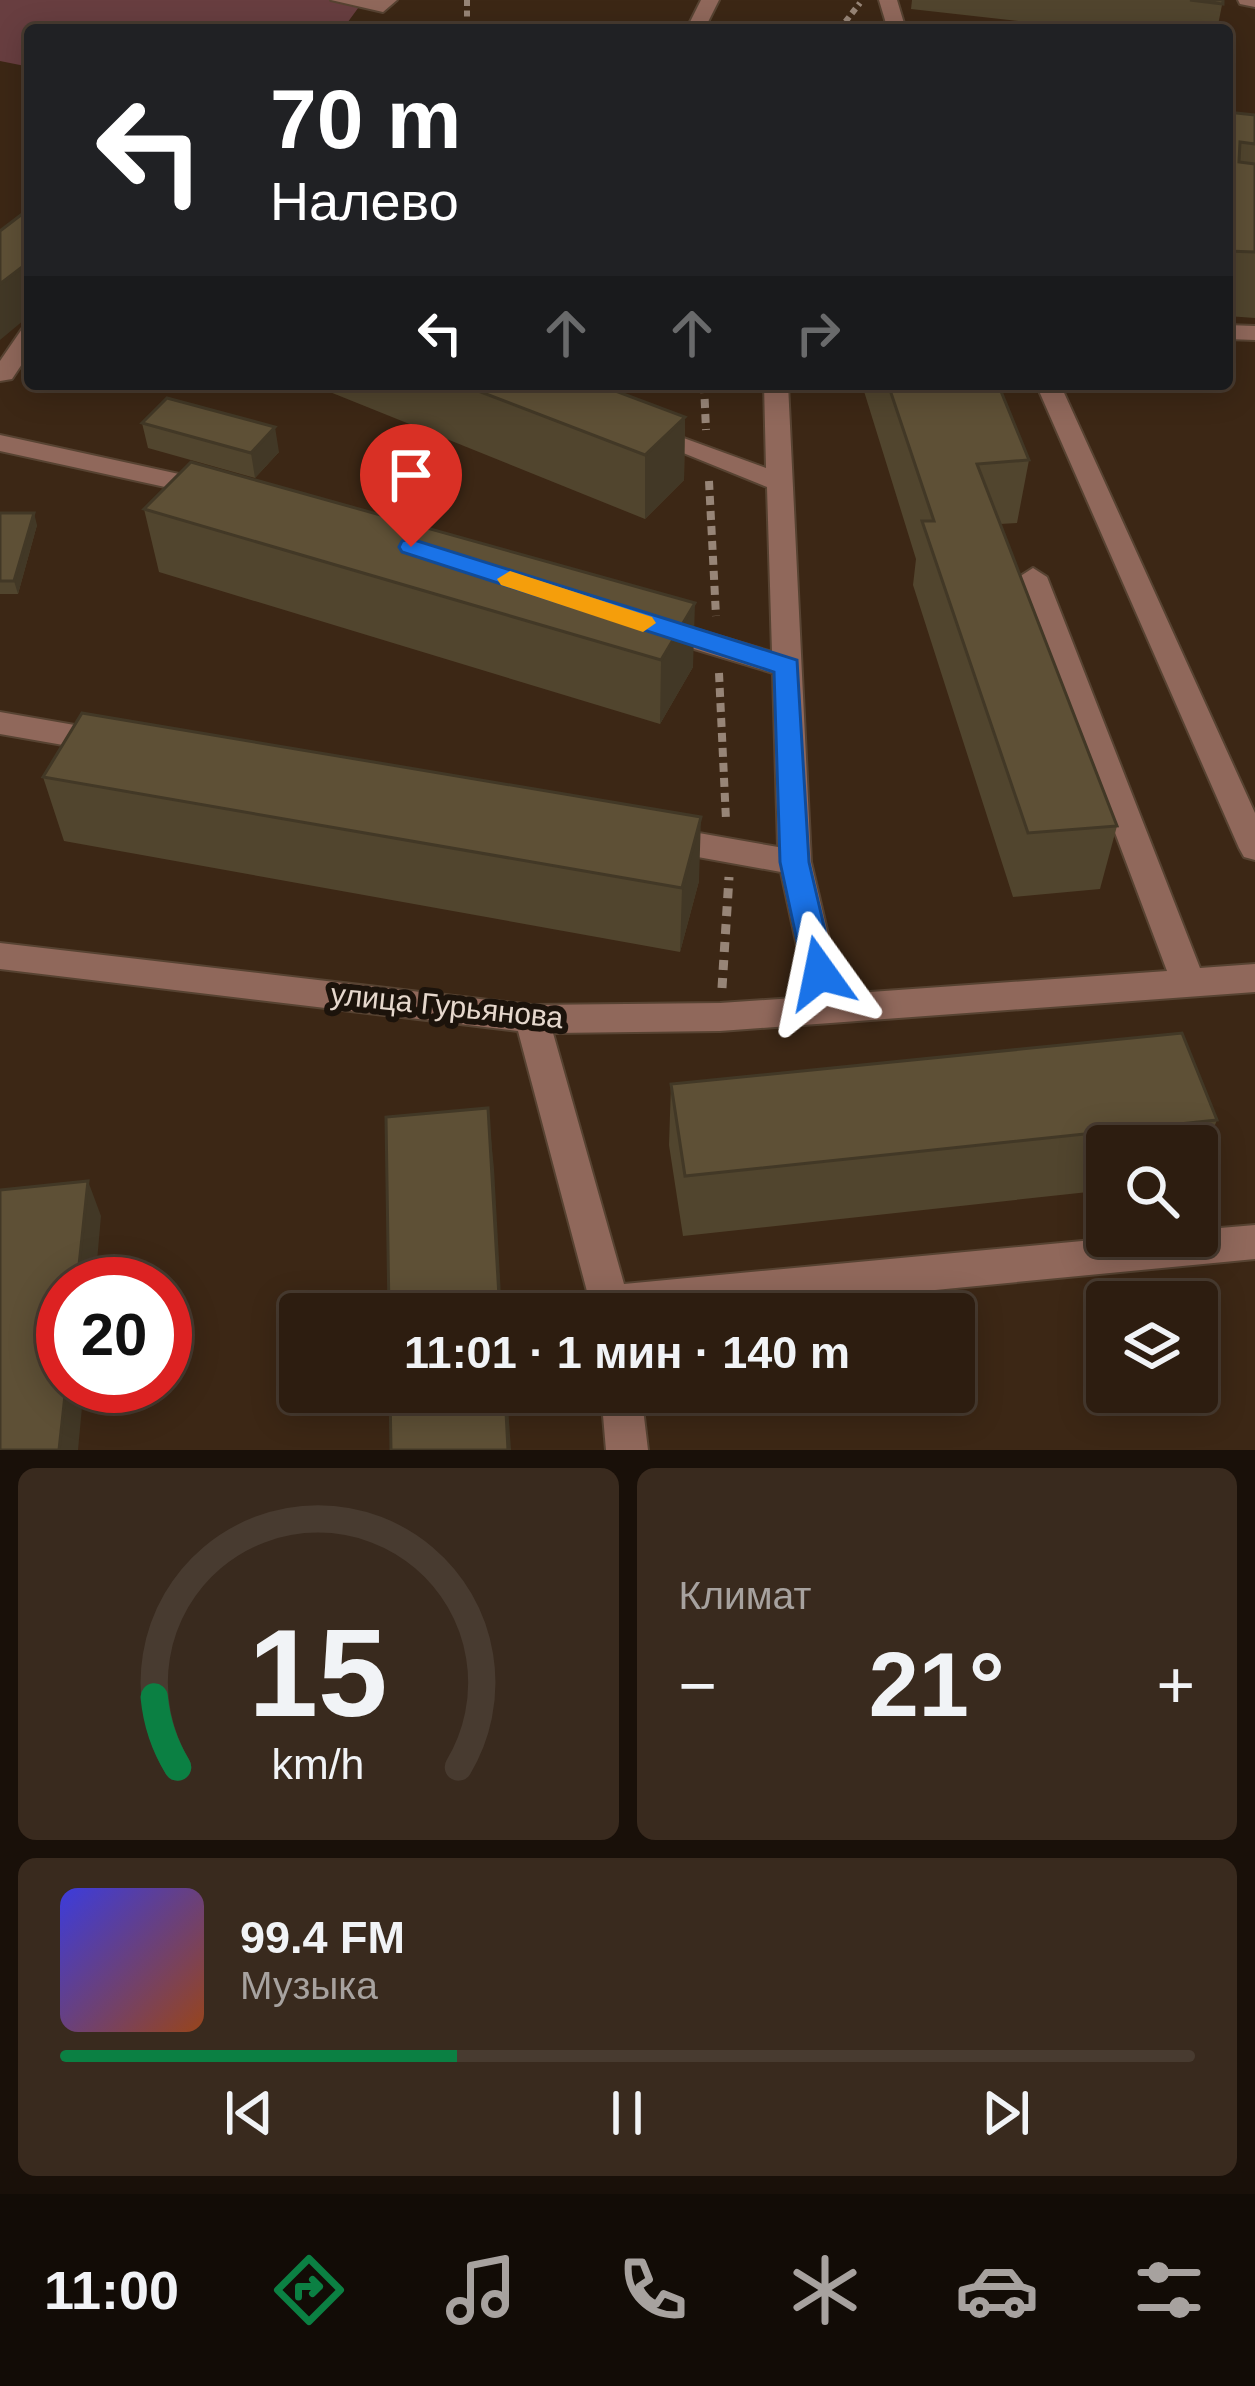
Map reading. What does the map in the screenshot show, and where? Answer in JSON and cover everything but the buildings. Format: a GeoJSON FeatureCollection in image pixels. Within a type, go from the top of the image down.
{"type":"FeatureCollection","features":[{"type":"Feature","properties":{"kind":"street"},"geometry":{"type":"LineString","coordinates":[[340,0],[385,3]]}},
{"type":"Feature","properties":{"kind":"street"},"geometry":{"type":"LineString","coordinates":[[3,374],[24,343]]}},
{"type":"Feature","properties":{"kind":"street"},"geometry":{"type":"LineString","coordinates":[[776,390],[795,862],[828,1010]]}},
{"type":"Feature","properties":{"kind":"street"},"geometry":{"type":"LineString","coordinates":[[1051,390],[1255,848]]}},
{"type":"Feature","properties":{"kind":"street"},"geometry":{"type":"LineString","coordinates":[[622,424],[782,483]]}},
{"type":"Feature","properties":{"kind":"street"},"geometry":{"type":"LineString","coordinates":[[0,443],[233,494]]}},
{"type":"Feature","properties":{"kind":"street"},"geometry":{"type":"LineString","coordinates":[[1033,577],[1189,985]]}},
{"type":"Feature","properties":{"kind":"street"},"geometry":{"type":"LineString","coordinates":[[630,619],[787,667]]}},
{"type":"Feature","properties":{"kind":"street"},"geometry":{"type":"LineString","coordinates":[[0,723],[141,747]]}},
{"type":"Feature","properties":{"kind":"street"},"geometry":{"type":"LineString","coordinates":[[634,833],[795,862]]}},
{"type":"Feature","properties":{"kind":"street","name":"улица Гурьянова"},"geometry":{"type":"LineString","coordinates":[[0,956],[532,1019],[720,1018],[1255,978]]}},
{"type":"Feature","properties":{"kind":"street"},"geometry":{"type":"LineString","coordinates":[[532,1019],[609,1293]]}},
{"type":"Feature","properties":{"kind":"street"},"geometry":{"type":"LineString","coordinates":[[766,1293],[1255,1242]]}},
{"type":"Feature","properties":{"kind":"street"},"geometry":{"type":"LineString","coordinates":[[623,1413],[627,1450]]}},
{"type":"Feature","properties":{"kind":"path"},"geometry":{"type":"LineString","coordinates":[[844,24],[861,2],[873,0]]}},
{"type":"Feature","properties":{"kind":"path"},"geometry":{"type":"LineString","coordinates":[[704,390],[728,850],[720,1018]]}},
{"type":"Feature","properties":{"kind":"shaded area"},"geometry":{"type":"Polygon","coordinates":[[[0,0],[364,0],[346,24],[24,24],[24,66],[0,61],[0,0]]]}},
{"type":"Feature","properties":{"kind":"slow traffic"},"geometry":{"type":"LineString","coordinates":[[510,579],[643,623]]}},
{"type":"Feature","properties":{"kind":"route"},"geometry":{"type":"LineString","coordinates":[[411,547],[787,667],[795,862],[820,973]]}}]}
